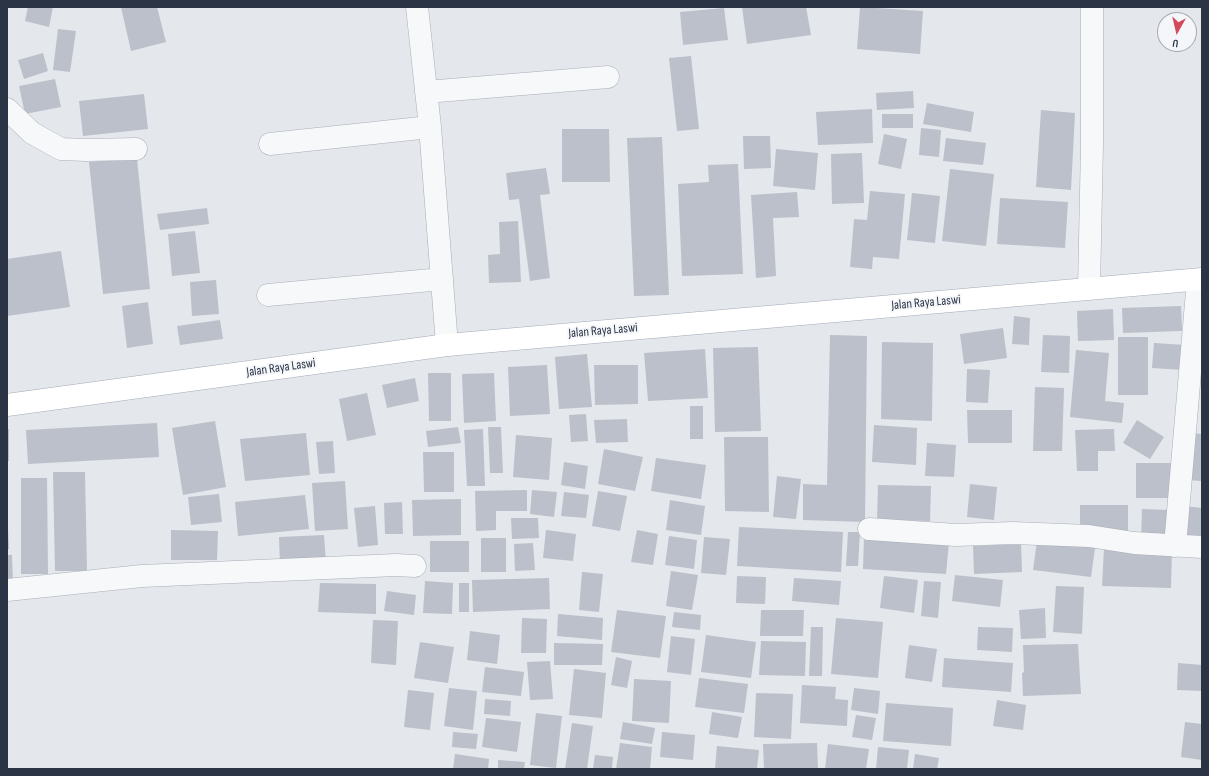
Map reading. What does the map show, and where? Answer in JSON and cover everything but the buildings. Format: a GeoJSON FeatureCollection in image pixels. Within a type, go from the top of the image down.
{"type":"FeatureCollection","features":[{"type":"Feature","properties":{"kind":"main road","name":"Jalan Raya Laswi"},"geometry":{"type":"LineString","coordinates":[[7,405],[447,345],[1200,279]]}},
{"type":"Feature","properties":{"kind":"street"},"geometry":{"type":"LineString","coordinates":[[417,7],[430,127],[447,345]]}},
{"type":"Feature","properties":{"kind":"street"},"geometry":{"type":"LineString","coordinates":[[1088,288],[1092,145],[1092,7]]}},
{"type":"Feature","properties":{"kind":"street"},"geometry":{"type":"LineString","coordinates":[[426,92],[608,77]]}},
{"type":"Feature","properties":{"kind":"street"},"geometry":{"type":"LineString","coordinates":[[7,108],[32,133],[61,149],[136,149]]}},
{"type":"Feature","properties":{"kind":"street"},"geometry":{"type":"LineString","coordinates":[[270,144],[430,127]]}},
{"type":"Feature","properties":{"kind":"street"},"geometry":{"type":"LineString","coordinates":[[268,295],[442,279]]}},
{"type":"Feature","properties":{"kind":"street"},"geometry":{"type":"LineString","coordinates":[[1175,546],[1200,279]]}},
{"type":"Feature","properties":{"kind":"street"},"geometry":{"type":"LineString","coordinates":[[869,529],[956,535],[1013,533],[1089,536],[1134,543],[1202,546]]}},
{"type":"Feature","properties":{"kind":"street"},"geometry":{"type":"LineString","coordinates":[[7,590],[142,576],[396,565],[415,566]]}}]}
